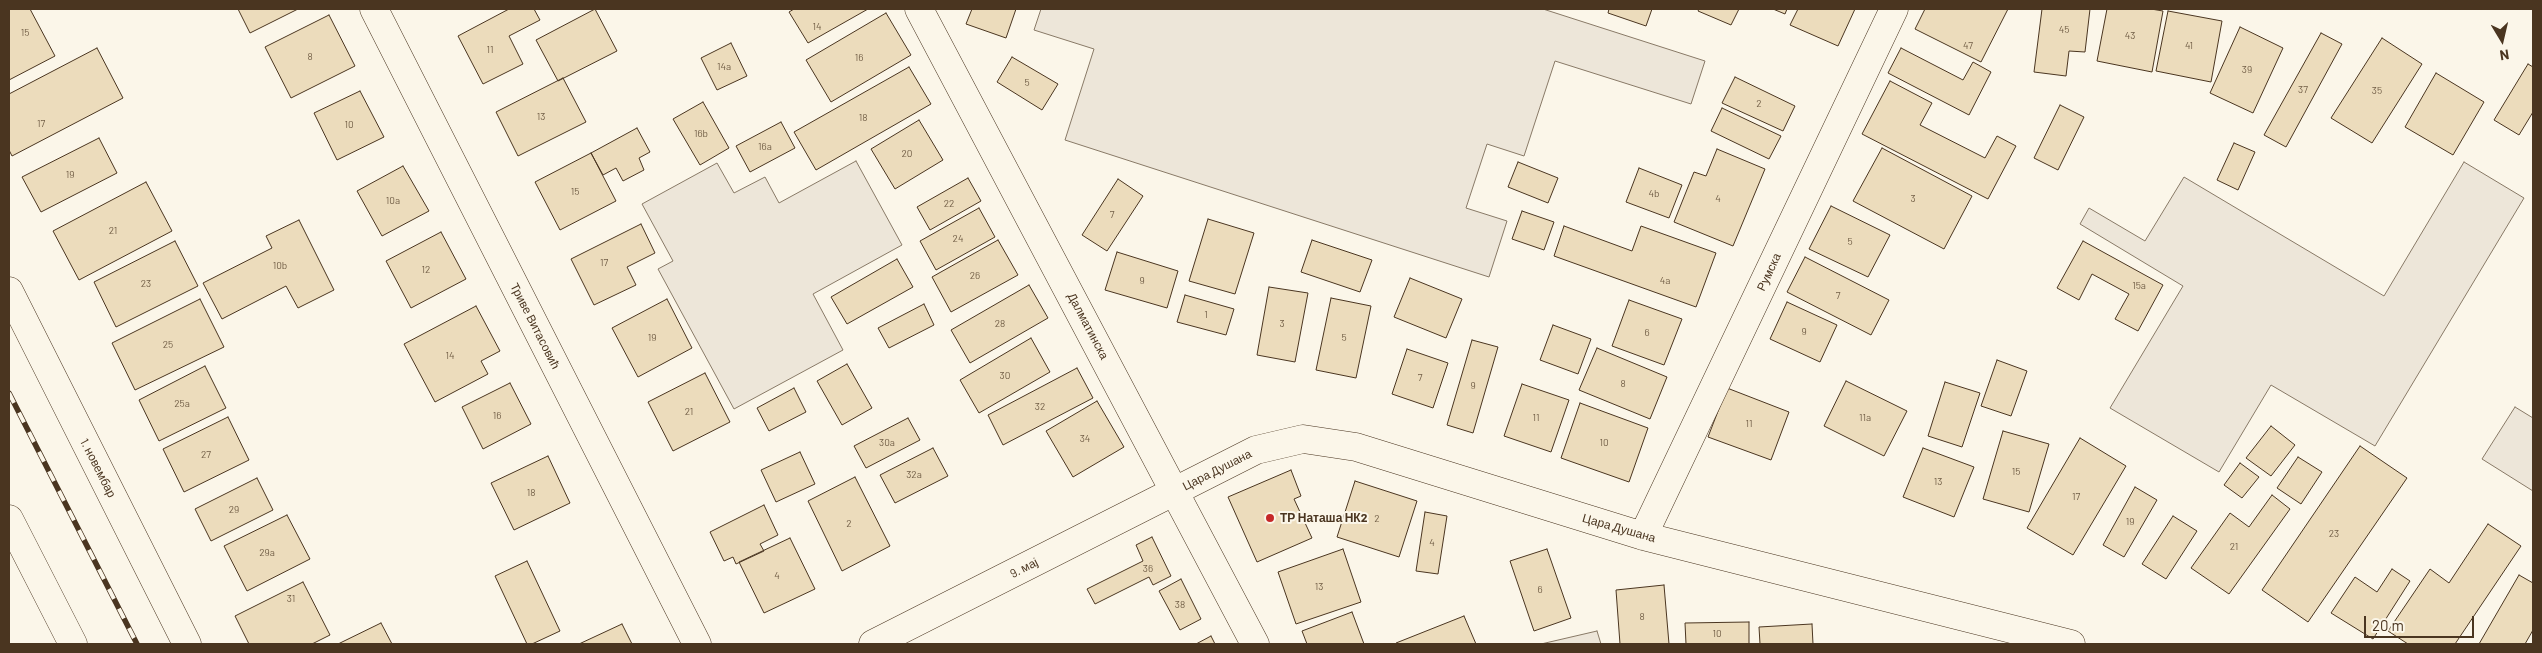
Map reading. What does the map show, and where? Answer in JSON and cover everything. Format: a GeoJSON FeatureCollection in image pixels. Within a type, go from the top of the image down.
{"type":"FeatureCollection","features":[{"type":"Feature","properties":{"kind":"street","name":"Триве Витасовић"},"geometry":{"type":"LineString","coordinates":[[374,9],[696,644]]}},
{"type":"Feature","properties":{"kind":"street","name":"Далматинска"},"geometry":{"type":"LineString","coordinates":[[919,9],[1255,644]]}},
{"type":"Feature","properties":{"kind":"street","name":"Румска"},"geometry":{"type":"LineString","coordinates":[[1643,536],[1894,9]]}},
{"type":"Feature","properties":{"kind":"street","name":"1. новембар"},"geometry":{"type":"LineString","coordinates":[[9,291],[187,644]]}},
{"type":"Feature","properties":{"kind":"street","name":"Цара Душана"},"geometry":{"type":"LineString","coordinates":[[1175,492],[1256,450],[1303,439],[1356,447],[1643,536],[2071,644]]}},
{"type":"Feature","properties":{"kind":"street","name":"9. мај"},"geometry":{"type":"LineString","coordinates":[[873,644],[1175,492]]}},
{"type":"Feature","properties":{"kind":"street"},"geometry":{"type":"LineString","coordinates":[[9,519],[74,644]]}},
{"type":"Feature","properties":{"kind":"shaded area"},"geometry":{"type":"Polygon","coordinates":[[[1041,9],[1543,9],[1705,61],[1691,104],[1555,61],[1524,156],[1487,144],[1466,208],[1507,221],[1489,277],[1065,140],[1094,49],[1034,30],[1041,9]]]}},
{"type":"Feature","properties":{"kind":"shaded area"},"geometry":{"type":"Polygon","coordinates":[[[856,161],[902,245],[813,294],[843,350],[734,409],[658,269],[673,261],[642,204],[717,163],[734,193],[765,177],[779,203],[856,161]]]}},
{"type":"Feature","properties":{"kind":"shaded area"},"geometry":{"type":"Polygon","coordinates":[[[2464,162],[2524,198],[2375,446],[2271,385],[2219,472],[2110,408],[2183,286],[2080,224],[2089,208],[2145,241],[2184,177],[2384,296],[2464,162]]]}},
{"type":"Feature","properties":{"kind":"shaded area"},"geometry":{"type":"Polygon","coordinates":[[[2515,407],[2533,418],[2533,491],[2482,459],[2515,407]]]}},
{"type":"Feature","properties":{"kind":"shaded area"},"geometry":{"type":"Polygon","coordinates":[[[1597,631],[1601,644],[1541,644],[1597,631]]]}},
{"type":"Feature","properties":{"kind":"building"},"geometry":{"type":"Polygon","coordinates":[[[9,9],[30,9],[55,56],[9,80],[9,9]]]}},
{"type":"Feature","properties":{"kind":"building"},"geometry":{"type":"Polygon","coordinates":[[[238,9],[298,9],[250,33],[238,9]]]}},
{"type":"Feature","properties":{"kind":"building"},"geometry":{"type":"Polygon","coordinates":[[[509,9],[534,9],[540,20],[509,36],[523,64],[483,84],[458,36],[509,9]]]}},
{"type":"Feature","properties":{"kind":"building"},"geometry":{"type":"Polygon","coordinates":[[[595,9],[617,51],[558,81],[536,40],[595,9]]]}},
{"type":"Feature","properties":{"kind":"building"},"geometry":{"type":"Polygon","coordinates":[[[794,9],[868,9],[808,43],[789,12],[794,9]]]}},
{"type":"Feature","properties":{"kind":"building"},"geometry":{"type":"Polygon","coordinates":[[[972,9],[1016,9],[1006,38],[966,24],[972,9]]]}},
{"type":"Feature","properties":{"kind":"building"},"geometry":{"type":"Polygon","coordinates":[[[1609,9],[1652,9],[1646,26],[1608,13],[1609,9]]]}},
{"type":"Feature","properties":{"kind":"building"},"geometry":{"type":"Polygon","coordinates":[[[1699,9],[1739,9],[1731,25],[1698,11],[1699,9]]]}},
{"type":"Feature","properties":{"kind":"building"},"geometry":{"type":"Polygon","coordinates":[[[1773,9],[1787,9],[1785,14],[1773,9]]]}},
{"type":"Feature","properties":{"kind":"building"},"geometry":{"type":"Polygon","coordinates":[[[1798,9],[1855,9],[1838,46],[1790,25],[1798,9]]]}},
{"type":"Feature","properties":{"kind":"building"},"geometry":{"type":"Polygon","coordinates":[[[1925,9],[2008,9],[1981,62],[1915,29],[1925,9]]]}},
{"type":"Feature","properties":{"kind":"building"},"geometry":{"type":"Polygon","coordinates":[[[2042,9],[2090,9],[2085,52],[2069,51],[2066,76],[2034,72],[2042,9]]]}},
{"type":"Feature","properties":{"kind":"building"},"geometry":{"type":"Polygon","coordinates":[[[2107,9],[2151,9],[2163,11],[2152,72],[2097,61],[2107,9]]]}},
{"type":"Feature","properties":{"kind":"building"},"geometry":{"type":"Polygon","coordinates":[[[2168,11],[2222,21],[2211,82],[2156,71],[2168,11]]]}},
{"type":"Feature","properties":{"kind":"building"},"geometry":{"type":"Polygon","coordinates":[[[886,13],[911,55],[831,102],[806,60],[886,13]]]}},
{"type":"Feature","properties":{"kind":"building"},"geometry":{"type":"Polygon","coordinates":[[[329,15],[355,66],[291,98],[265,47],[329,15]]]}},
{"type":"Feature","properties":{"kind":"building"},"geometry":{"type":"Polygon","coordinates":[[[2240,27],[2283,48],[2253,113],[2210,93],[2240,27]]]}},
{"type":"Feature","properties":{"kind":"building"},"geometry":{"type":"Polygon","coordinates":[[[2321,33],[2342,44],[2286,147],[2264,135],[2321,33]]]}},
{"type":"Feature","properties":{"kind":"building"},"geometry":{"type":"Polygon","coordinates":[[[2382,38],[2422,64],[2372,143],[2331,118],[2382,38]]]}},
{"type":"Feature","properties":{"kind":"building"},"geometry":{"type":"Polygon","coordinates":[[[731,43],[747,76],[717,90],[701,58],[731,43]]]}},
{"type":"Feature","properties":{"kind":"building"},"geometry":{"type":"Polygon","coordinates":[[[97,48],[123,98],[12,156],[9,150],[9,94],[97,48]]]}},
{"type":"Feature","properties":{"kind":"building"},"geometry":{"type":"Polygon","coordinates":[[[1901,48],[1963,80],[1973,62],[1991,72],[1969,115],[1888,73],[1901,48]]]}},
{"type":"Feature","properties":{"kind":"building"},"geometry":{"type":"Polygon","coordinates":[[[1012,57],[1058,84],[1042,110],[997,82],[1012,57]]]}},
{"type":"Feature","properties":{"kind":"building"},"geometry":{"type":"Polygon","coordinates":[[[2528,64],[2533,67],[2533,112],[2519,135],[2494,120],[2528,64]]]}},
{"type":"Feature","properties":{"kind":"building"},"geometry":{"type":"Polygon","coordinates":[[[909,67],[931,104],[816,170],[794,132],[909,67]]]}},
{"type":"Feature","properties":{"kind":"building"},"geometry":{"type":"Polygon","coordinates":[[[2436,73],[2484,102],[2453,155],[2405,127],[2436,73]]]}},
{"type":"Feature","properties":{"kind":"building"},"geometry":{"type":"Polygon","coordinates":[[[1735,77],[1795,106],[1783,131],[1722,103],[1735,77]]]}},
{"type":"Feature","properties":{"kind":"building"},"geometry":{"type":"Polygon","coordinates":[[[563,78],[586,122],[518,156],[496,112],[563,78]]]}},
{"type":"Feature","properties":{"kind":"building"},"geometry":{"type":"Polygon","coordinates":[[[1890,81],[1932,103],[1920,125],[1985,158],[1997,136],[2016,146],[1988,199],[1862,134],[1890,81]]]}},
{"type":"Feature","properties":{"kind":"building"},"geometry":{"type":"Polygon","coordinates":[[[360,91],[384,137],[337,160],[314,113],[360,91]]]}},
{"type":"Feature","properties":{"kind":"building"},"geometry":{"type":"Polygon","coordinates":[[[703,102],[729,148],[700,165],[673,119],[703,102]]]}},
{"type":"Feature","properties":{"kind":"building"},"geometry":{"type":"Polygon","coordinates":[[[2060,105],[2084,117],[2058,170],[2034,158],[2060,105]]]}},
{"type":"Feature","properties":{"kind":"building"},"geometry":{"type":"Polygon","coordinates":[[[1722,108],[1781,136],[1769,159],[1711,131],[1722,108]]]}},
{"type":"Feature","properties":{"kind":"building"},"geometry":{"type":"Polygon","coordinates":[[[919,120],[943,160],[895,189],[871,149],[919,120]]]}},
{"type":"Feature","properties":{"kind":"building"},"geometry":{"type":"Polygon","coordinates":[[[781,122],[795,148],[750,172],[736,146],[781,122]]]}},
{"type":"Feature","properties":{"kind":"building"},"geometry":{"type":"Polygon","coordinates":[[[637,128],[650,152],[639,158],[644,170],[623,181],[616,168],[603,175],[591,153],[637,128]]]}},
{"type":"Feature","properties":{"kind":"building"},"geometry":{"type":"Polygon","coordinates":[[[99,138],[117,173],[41,212],[22,177],[99,138]]]}},
{"type":"Feature","properties":{"kind":"building"},"geometry":{"type":"Polygon","coordinates":[[[2234,143],[2255,152],[2238,190],[2217,180],[2234,143]]]}},
{"type":"Feature","properties":{"kind":"building"},"geometry":{"type":"Polygon","coordinates":[[[1882,148],[1972,196],[1944,249],[1853,201],[1882,148]]]}},
{"type":"Feature","properties":{"kind":"building"},"geometry":{"type":"Polygon","coordinates":[[[1717,149],[1765,169],[1733,246],[1674,222],[1694,172],[1706,176],[1717,149]]]}},
{"type":"Feature","properties":{"kind":"building"},"geometry":{"type":"Polygon","coordinates":[[[591,153],[616,201],[560,230],[535,182],[591,153]]]}},
{"type":"Feature","properties":{"kind":"building"},"geometry":{"type":"Polygon","coordinates":[[[1518,162],[1558,178],[1548,203],[1508,187],[1518,162]]]}},
{"type":"Feature","properties":{"kind":"building"},"geometry":{"type":"Polygon","coordinates":[[[403,166],[429,211],[382,236],[357,191],[403,166]]]}},
{"type":"Feature","properties":{"kind":"building"},"geometry":{"type":"Polygon","coordinates":[[[1639,168],[1682,185],[1669,218],[1626,202],[1639,168]]]}},
{"type":"Feature","properties":{"kind":"building"},"geometry":{"type":"Polygon","coordinates":[[[968,178],[981,201],[930,230],[917,207],[968,178]]]}},
{"type":"Feature","properties":{"kind":"building"},"geometry":{"type":"Polygon","coordinates":[[[1118,179],[1143,196],[1107,251],[1082,235],[1118,179]]]}},
{"type":"Feature","properties":{"kind":"building"},"geometry":{"type":"Polygon","coordinates":[[[146,182],[172,231],[79,280],[53,231],[146,182]]]}},
{"type":"Feature","properties":{"kind":"building"},"geometry":{"type":"Polygon","coordinates":[[[1831,206],[1890,235],[1868,277],[1809,249],[1831,206]]]}},
{"type":"Feature","properties":{"kind":"building"},"geometry":{"type":"Polygon","coordinates":[[[979,208],[995,237],[936,270],[920,241],[979,208]]]}},
{"type":"Feature","properties":{"kind":"building"},"geometry":{"type":"Polygon","coordinates":[[[1522,211],[1554,222],[1544,250],[1512,239],[1522,211]]]}},
{"type":"Feature","properties":{"kind":"building"},"geometry":{"type":"Polygon","coordinates":[[[1208,219],[1254,233],[1235,294],[1189,281],[1208,219]]]}},
{"type":"Feature","properties":{"kind":"building"},"geometry":{"type":"Polygon","coordinates":[[[299,220],[334,290],[298,308],[286,286],[222,319],[203,283],[272,248],[266,236],[299,220]]]}},
{"type":"Feature","properties":{"kind":"building"},"geometry":{"type":"Polygon","coordinates":[[[641,224],[655,253],[627,267],[636,285],[594,305],[571,259],[641,224]]]}},
{"type":"Feature","properties":{"kind":"building"},"geometry":{"type":"Polygon","coordinates":[[[1564,226],[1632,251],[1641,226],[1716,253],[1696,307],[1554,256],[1564,226]]]}},
{"type":"Feature","properties":{"kind":"building"},"geometry":{"type":"Polygon","coordinates":[[[441,232],[466,279],[411,308],[386,261],[441,232]]]}},
{"type":"Feature","properties":{"kind":"building"},"geometry":{"type":"Polygon","coordinates":[[[998,240],[1018,275],[951,312],[932,277],[998,240]]]}},
{"type":"Feature","properties":{"kind":"building"},"geometry":{"type":"Polygon","coordinates":[[[1312,240],[1372,260],[1360,292],[1301,272],[1312,240]]]}},
{"type":"Feature","properties":{"kind":"building"},"geometry":{"type":"Polygon","coordinates":[[[175,241],[198,286],[116,327],[94,282],[175,241]]]}},
{"type":"Feature","properties":{"kind":"building"},"geometry":{"type":"Polygon","coordinates":[[[2083,241],[2163,285],[2138,331],[2115,319],[2129,294],[2092,274],[2079,300],[2057,288],[2083,241]]]}},
{"type":"Feature","properties":{"kind":"building"},"geometry":{"type":"Polygon","coordinates":[[[1117,252],[1178,271],[1167,308],[1105,290],[1117,252]]]}},
{"type":"Feature","properties":{"kind":"building"},"geometry":{"type":"Polygon","coordinates":[[[1805,257],[1889,300],[1871,335],[1787,292],[1805,257]]]}},
{"type":"Feature","properties":{"kind":"building"},"geometry":{"type":"Polygon","coordinates":[[[897,259],[913,287],[847,324],[831,297],[897,259]]]}},
{"type":"Feature","properties":{"kind":"building"},"geometry":{"type":"Polygon","coordinates":[[[1410,278],[1462,299],[1446,338],[1394,317],[1410,278]]]}},
{"type":"Feature","properties":{"kind":"building"},"geometry":{"type":"Polygon","coordinates":[[[1029,285],[1048,318],[970,363],[951,330],[1029,285]]]}},
{"type":"Feature","properties":{"kind":"building"},"geometry":{"type":"Polygon","coordinates":[[[1269,287],[1308,293],[1295,362],[1257,355],[1269,287]]]}},
{"type":"Feature","properties":{"kind":"building"},"geometry":{"type":"Polygon","coordinates":[[[1185,295],[1234,309],[1226,335],[1177,322],[1185,295]]]}},
{"type":"Feature","properties":{"kind":"building"},"geometry":{"type":"Polygon","coordinates":[[[1331,298],[1371,306],[1356,378],[1316,370],[1331,298]]]}},
{"type":"Feature","properties":{"kind":"building"},"geometry":{"type":"Polygon","coordinates":[[[200,299],[224,347],[135,390],[112,343],[200,299]]]}},
{"type":"Feature","properties":{"kind":"building"},"geometry":{"type":"Polygon","coordinates":[[[667,299],[692,348],[638,377],[612,328],[667,299]]]}},
{"type":"Feature","properties":{"kind":"building"},"geometry":{"type":"Polygon","coordinates":[[[1629,300],[1682,319],[1664,365],[1612,346],[1629,300]]]}},
{"type":"Feature","properties":{"kind":"building"},"geometry":{"type":"Polygon","coordinates":[[[1787,302],[1837,325],[1820,362],[1770,339],[1787,302]]]}},
{"type":"Feature","properties":{"kind":"building"},"geometry":{"type":"Polygon","coordinates":[[[924,304],[934,325],[889,348],[878,328],[924,304]]]}},
{"type":"Feature","properties":{"kind":"building"},"geometry":{"type":"Polygon","coordinates":[[[476,306],[500,351],[481,361],[488,374],[435,402],[404,344],[476,306]]]}},
{"type":"Feature","properties":{"kind":"building"},"geometry":{"type":"Polygon","coordinates":[[[1553,325],[1591,339],[1578,374],[1540,360],[1553,325]]]}},
{"type":"Feature","properties":{"kind":"building"},"geometry":{"type":"Polygon","coordinates":[[[1031,338],[1050,372],[979,413],[960,380],[1031,338]]]}},
{"type":"Feature","properties":{"kind":"building"},"geometry":{"type":"Polygon","coordinates":[[[1472,340],[1498,347],[1473,433],[1447,425],[1472,340]]]}},
{"type":"Feature","properties":{"kind":"building"},"geometry":{"type":"Polygon","coordinates":[[[1597,348],[1667,377],[1650,419],[1579,390],[1597,348]]]}},
{"type":"Feature","properties":{"kind":"building"},"geometry":{"type":"Polygon","coordinates":[[[1407,349],[1448,363],[1433,408],[1392,394],[1407,349]]]}},
{"type":"Feature","properties":{"kind":"building"},"geometry":{"type":"Polygon","coordinates":[[[1997,360],[2027,371],[2011,416],[1981,406],[1997,360]]]}},
{"type":"Feature","properties":{"kind":"building"},"geometry":{"type":"Polygon","coordinates":[[[847,364],[872,408],[842,425],[817,381],[847,364]]]}},
{"type":"Feature","properties":{"kind":"building"},"geometry":{"type":"Polygon","coordinates":[[[205,366],[226,408],[159,441],[139,400],[205,366]]]}},
{"type":"Feature","properties":{"kind":"building"},"geometry":{"type":"Polygon","coordinates":[[[1077,368],[1093,398],[1003,445],[988,415],[1077,368]]]}},
{"type":"Feature","properties":{"kind":"building"},"geometry":{"type":"Polygon","coordinates":[[[705,373],[730,422],[673,451],[648,402],[705,373]]]}},
{"type":"Feature","properties":{"kind":"building"},"geometry":{"type":"Polygon","coordinates":[[[1846,381],[1907,411],[1884,456],[1824,426],[1846,381]]]}},
{"type":"Feature","properties":{"kind":"building"},"geometry":{"type":"Polygon","coordinates":[[[1945,382],[1980,393],[1962,447],[1928,436],[1945,382]]]}},
{"type":"Feature","properties":{"kind":"building"},"geometry":{"type":"Polygon","coordinates":[[[510,383],[531,424],[483,449],[462,407],[510,383]]]}},
{"type":"Feature","properties":{"kind":"building"},"geometry":{"type":"Polygon","coordinates":[[[1522,384],[1569,400],[1551,452],[1504,436],[1522,384]]]}},
{"type":"Feature","properties":{"kind":"building"},"geometry":{"type":"Polygon","coordinates":[[[794,388],[806,412],[769,431],[757,408],[794,388]]]}},
{"type":"Feature","properties":{"kind":"building"},"geometry":{"type":"Polygon","coordinates":[[[1727,388],[1789,412],[1771,460],[1708,437],[1727,388]]]}},
{"type":"Feature","properties":{"kind":"building"},"geometry":{"type":"Polygon","coordinates":[[[1097,401],[1124,447],[1073,477],[1046,431],[1097,401]]]}},
{"type":"Feature","properties":{"kind":"building"},"geometry":{"type":"Polygon","coordinates":[[[1580,403],[1648,428],[1629,482],[1561,458],[1580,403]]]}},
{"type":"Feature","properties":{"kind":"building"},"geometry":{"type":"Polygon","coordinates":[[[228,417],[249,460],[184,492],[163,449],[228,417]]]}},
{"type":"Feature","properties":{"kind":"building"},"geometry":{"type":"Polygon","coordinates":[[[908,418],[920,440],[866,468],[854,446],[908,418]]]}},
{"type":"Feature","properties":{"kind":"building"},"geometry":{"type":"Polygon","coordinates":[[[2271,426],[2295,445],[2271,476],[2246,458],[2271,426]]]}},
{"type":"Feature","properties":{"kind":"building"},"geometry":{"type":"Polygon","coordinates":[[[2003,431],[2049,444],[2029,512],[1983,499],[2003,431]]]}},
{"type":"Feature","properties":{"kind":"building"},"geometry":{"type":"Polygon","coordinates":[[[2080,438],[2126,466],[2073,555],[2027,528],[2080,438]]]}},
{"type":"Feature","properties":{"kind":"building"},"geometry":{"type":"Polygon","coordinates":[[[2360,446],[2407,478],[2308,622],[2262,590],[2360,446]]]}},
{"type":"Feature","properties":{"kind":"building"},"geometry":{"type":"Polygon","coordinates":[[[933,448],[948,476],[895,503],[880,475],[933,448]]]}},
{"type":"Feature","properties":{"kind":"building"},"geometry":{"type":"Polygon","coordinates":[[[1923,448],[1974,467],[1954,517],[1903,497],[1923,448]]]}},
{"type":"Feature","properties":{"kind":"building"},"geometry":{"type":"Polygon","coordinates":[[[800,452],[815,484],[776,502],[761,470],[800,452]]]}},
{"type":"Feature","properties":{"kind":"building"},"geometry":{"type":"Polygon","coordinates":[[[548,456],[570,503],[514,530],[491,483],[548,456]]]}},
{"type":"Feature","properties":{"kind":"building"},"geometry":{"type":"Polygon","coordinates":[[[2298,457],[2322,472],[2301,504],[2277,488],[2298,457]]]}},
{"type":"Feature","properties":{"kind":"building"},"geometry":{"type":"Polygon","coordinates":[[[2240,463],[2259,477],[2242,498],[2224,485],[2240,463]]]}},
{"type":"Feature","properties":{"kind":"building","name":"ТР Наташа НК2"},"geometry":{"type":"Polygon","coordinates":[[[1291,470],[1301,496],[1294,499],[1312,538],[1257,562],[1228,497],[1291,470]]]}},
{"type":"Feature","properties":{"kind":"building"},"geometry":{"type":"Polygon","coordinates":[[[855,477],[890,546],[842,571],[808,501],[855,477]]]}},
{"type":"Feature","properties":{"kind":"building"},"geometry":{"type":"Polygon","coordinates":[[[257,478],[273,510],[211,541],[195,509],[257,478]]]}},
{"type":"Feature","properties":{"kind":"building"},"geometry":{"type":"Polygon","coordinates":[[[1355,481],[1417,501],[1399,557],[1337,537],[1355,481]]]}},
{"type":"Feature","properties":{"kind":"building"},"geometry":{"type":"Polygon","coordinates":[[[2135,487],[2157,500],[2124,557],[2103,545],[2135,487]]]}},
{"type":"Feature","properties":{"kind":"building"},"geometry":{"type":"Polygon","coordinates":[[[2272,495],[2290,509],[2229,594],[2191,568],[2230,513],[2249,527],[2272,495]]]}},
{"type":"Feature","properties":{"kind":"building"},"geometry":{"type":"Polygon","coordinates":[[[764,505],[778,535],[760,544],[764,551],[736,564],[733,557],[724,561],[710,532],[764,505]]]}},
{"type":"Feature","properties":{"kind":"building"},"geometry":{"type":"Polygon","coordinates":[[[1425,512],[1447,516],[1438,574],[1416,571],[1425,512]]]}},
{"type":"Feature","properties":{"kind":"building"},"geometry":{"type":"Polygon","coordinates":[[[287,515],[310,559],[247,591],[224,546],[287,515]]]}},
{"type":"Feature","properties":{"kind":"building"},"geometry":{"type":"Polygon","coordinates":[[[2173,516],[2197,531],[2166,579],[2142,564],[2173,516]]]}},
{"type":"Feature","properties":{"kind":"building"},"geometry":{"type":"Polygon","coordinates":[[[2488,524],[2521,546],[2455,644],[2408,644],[2388,631],[2430,569],[2449,583],[2488,524]]]}},
{"type":"Feature","properties":{"kind":"building"},"geometry":{"type":"Polygon","coordinates":[[[1152,537],[1171,576],[1153,585],[1149,577],[1095,604],[1087,589],[1143,561],[1136,545],[1152,537]]]}},
{"type":"Feature","properties":{"kind":"building"},"geometry":{"type":"Polygon","coordinates":[[[790,538],[815,589],[764,613],[739,562],[790,538]]]}},
{"type":"Feature","properties":{"kind":"building"},"geometry":{"type":"Polygon","coordinates":[[[1343,549],[1361,602],[1296,624],[1278,572],[1343,549]]]}},
{"type":"Feature","properties":{"kind":"building"},"geometry":{"type":"Polygon","coordinates":[[[1547,549],[1571,618],[1534,631],[1510,561],[1547,549]]]}},
{"type":"Feature","properties":{"kind":"building"},"geometry":{"type":"Polygon","coordinates":[[[527,561],[560,631],[532,644],[527,644],[495,576],[527,561]]]}},
{"type":"Feature","properties":{"kind":"building"},"geometry":{"type":"Polygon","coordinates":[[[2392,569],[2410,581],[2373,639],[2331,613],[2355,577],[2377,592],[2392,569]]]}},
{"type":"Feature","properties":{"kind":"building"},"geometry":{"type":"Polygon","coordinates":[[[2519,575],[2533,583],[2533,630],[2525,644],[2479,644],[2519,575]]]}},
{"type":"Feature","properties":{"kind":"building"},"geometry":{"type":"Polygon","coordinates":[[[1181,579],[1201,619],[1180,630],[1159,591],[1181,579]]]}},
{"type":"Feature","properties":{"kind":"building"},"geometry":{"type":"Polygon","coordinates":[[[303,582],[330,635],[312,644],[249,644],[235,616],[303,582]]]}},
{"type":"Feature","properties":{"kind":"building"},"geometry":{"type":"Polygon","coordinates":[[[1664,585],[1669,644],[1620,644],[1616,590],[1664,585]]]}},
{"type":"Feature","properties":{"kind":"building"},"geometry":{"type":"Polygon","coordinates":[[[1352,612],[1364,644],[1307,644],[1302,631],[1352,612]]]}},
{"type":"Feature","properties":{"kind":"building"},"geometry":{"type":"Polygon","coordinates":[[[1464,616],[1476,644],[1396,644],[1396,643],[1464,616]]]}},
{"type":"Feature","properties":{"kind":"building"},"geometry":{"type":"Polygon","coordinates":[[[1749,622],[1749,644],[1686,644],[1685,623],[1749,622]]]}},
{"type":"Feature","properties":{"kind":"building"},"geometry":{"type":"Polygon","coordinates":[[[381,623],[392,644],[338,644],[381,623]]]}},
{"type":"Feature","properties":{"kind":"building"},"geometry":{"type":"Polygon","coordinates":[[[622,624],[632,644],[579,644],[622,624]]]}},
{"type":"Feature","properties":{"kind":"building"},"geometry":{"type":"Polygon","coordinates":[[[1812,624],[1813,644],[1760,644],[1759,627],[1812,624]]]}},
{"type":"Feature","properties":{"kind":"building"},"geometry":{"type":"Polygon","coordinates":[[[1211,636],[1215,644],[1196,644],[1211,636]]]}},
{"type":"Feature","properties":{"kind":"railway"},"geometry":{"type":"LineString","coordinates":[[9,393],[137,644]]}},
{"type":"Feature","properties":{"kind":"place","name":"ТР Наташа НК2"},"geometry":{"type":"Point","coordinates":[1270,518]}}]}
